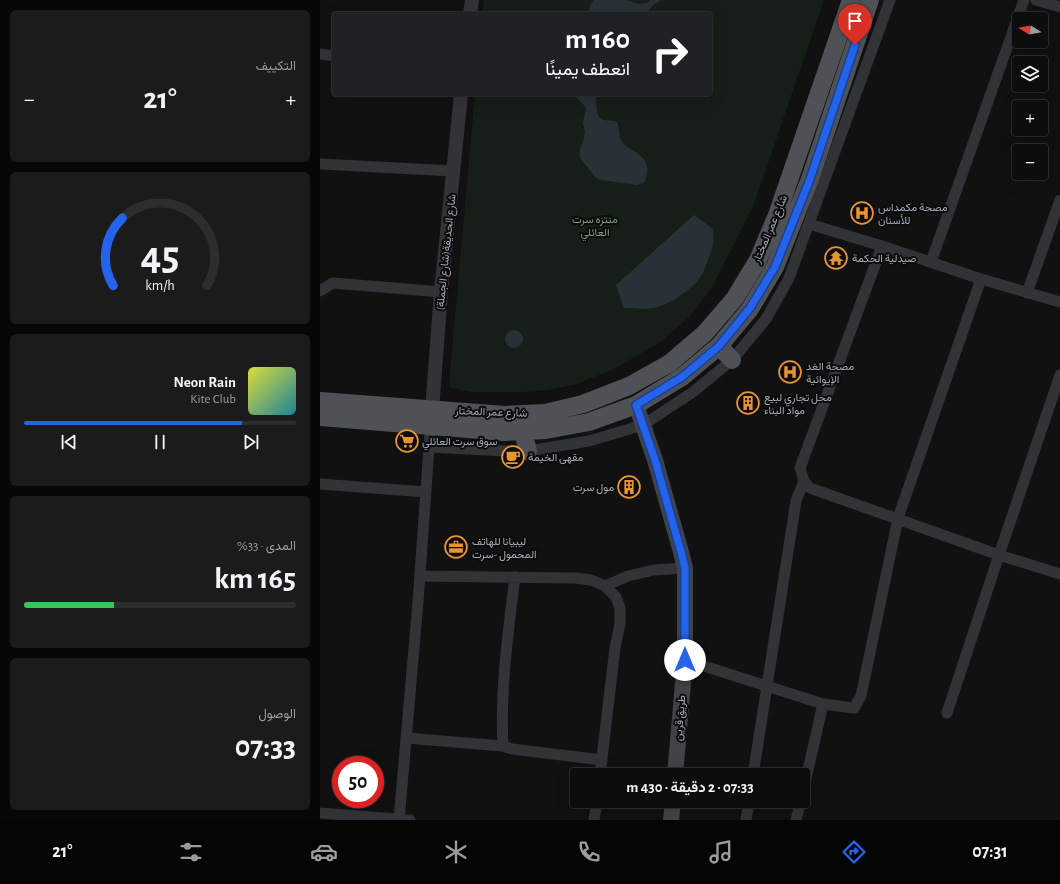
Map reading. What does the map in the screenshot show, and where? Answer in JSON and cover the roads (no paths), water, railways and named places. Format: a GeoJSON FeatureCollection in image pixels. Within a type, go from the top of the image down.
{"type":"FeatureCollection","features":[{"type":"Feature","properties":{"kind":"main road","name":"شارع عمر المختار"},"geometry":{"type":"LineString","coordinates":[[320,401],[432,418],[545,413],[583,404],[629,386],[670,362],[705,333],[735,298],[758,260],[777,215],[851,0]]}},
{"type":"Feature","properties":{"kind":"main road"},"geometry":{"type":"LineString","coordinates":[[320,417],[432,418],[504,432],[546,430],[589,422],[636,405],[682,377],[719,346],[750,308],[775,267],[810,179],[870,0]]}},
{"type":"Feature","properties":{"kind":"main road"},"geometry":{"type":"LineString","coordinates":[[719,346],[732,360]]}},
{"type":"Feature","properties":{"kind":"main road","name":"طريق قرين"},"geometry":{"type":"LineString","coordinates":[[636,405],[664,490],[685,568],[685,660],[676,768]]}},
{"type":"Feature","properties":{"kind":"main road"},"geometry":{"type":"LineString","coordinates":[[523,432],[528,451]]}},
{"type":"Feature","properties":{"kind":"main road"},"geometry":{"type":"LineString","coordinates":[[671,820],[672,808]]}},
{"type":"Feature","properties":{"kind":"street"},"geometry":{"type":"LineString","coordinates":[[470,12],[472,0]]}},
{"type":"Feature","properties":{"kind":"street"},"geometry":{"type":"LineString","coordinates":[[430,447],[528,451],[589,441],[643,425],[693,392],[732,360],[766,319],[789,278],[890,0]]}},
{"type":"Feature","properties":{"kind":"street"},"geometry":{"type":"LineString","coordinates":[[931,262],[1024,0]]}},
{"type":"Feature","properties":{"kind":"street"},"geometry":{"type":"LineString","coordinates":[[1036,0],[1060,7]]}},
{"type":"Feature","properties":{"kind":"street"},"geometry":{"type":"LineString","coordinates":[[320,54],[332,56]]}},
{"type":"Feature","properties":{"kind":"street","name":"شارع الحديقة(شارع الجملة)"},"geometry":{"type":"LineString","coordinates":[[432,418],[441,292],[461,96]]}},
{"type":"Feature","properties":{"kind":"street"},"geometry":{"type":"LineString","coordinates":[[320,164],[454,172]]}},
{"type":"Feature","properties":{"kind":"street"},"geometry":{"type":"LineString","coordinates":[[1027,293],[1060,200]]}},
{"type":"Feature","properties":{"kind":"street"},"geometry":{"type":"LineString","coordinates":[[809,224],[882,246],[981,279],[1060,302]]}},
{"type":"Feature","properties":{"kind":"street"},"geometry":{"type":"LineString","coordinates":[[882,246],[800,468],[804,481],[810,488],[999,555],[1060,574]]}},
{"type":"Feature","properties":{"kind":"street"},"geometry":{"type":"LineString","coordinates":[[685,660],[823,704],[854,708],[861,696],[898,518],[981,279]]}},
{"type":"Feature","properties":{"kind":"street"},"geometry":{"type":"LineString","coordinates":[[320,291],[324,287],[333,283],[441,292]]}},
{"type":"Feature","properties":{"kind":"street"},"geometry":{"type":"LineString","coordinates":[[948,713],[999,555],[1060,375]]}},
{"type":"Feature","properties":{"kind":"street"},"geometry":{"type":"LineString","coordinates":[[320,813],[402,820],[406,738],[432,418]]}},
{"type":"Feature","properties":{"kind":"street"},"geometry":{"type":"LineString","coordinates":[[754,768],[796,501],[804,481]]}},
{"type":"Feature","properties":{"kind":"street"},"geometry":{"type":"LineString","coordinates":[[320,484],[426,492]]}},
{"type":"Feature","properties":{"kind":"street"},"geometry":{"type":"LineString","coordinates":[[605,586],[628,576],[654,570],[685,568]]}},
{"type":"Feature","properties":{"kind":"street"},"geometry":{"type":"LineString","coordinates":[[420,576],[576,578],[590,580],[605,586],[616,597],[620,608],[620,624],[615,648],[601,768]]}},
{"type":"Feature","properties":{"kind":"street"},"geometry":{"type":"LineString","coordinates":[[503,746],[502,732],[504,679],[508,627],[515,578]]}},
{"type":"Feature","properties":{"kind":"street"},"geometry":{"type":"LineString","coordinates":[[808,768],[823,704]]}},
{"type":"Feature","properties":{"kind":"street"},"geometry":{"type":"LineString","coordinates":[[406,738],[503,746],[512,749],[602,760]]}},
{"type":"Feature","properties":{"kind":"street"},"geometry":{"type":"LineString","coordinates":[[594,820],[596,808]]}},
{"type":"Feature","properties":{"kind":"street"},"geometry":{"type":"LineString","coordinates":[[746,820],[748,808]]}},
{"type":"Feature","properties":{"kind":"street"},"geometry":{"type":"LineString","coordinates":[[796,820],[799,808]]}},
{"type":"Feature","properties":{"kind":"place","name":"مصحة مكمداس للأسنان"},"geometry":{"type":"Point","coordinates":[862,213]}},
{"type":"Feature","properties":{"kind":"place","name":"صيدلية الحكمة"},"geometry":{"type":"Point","coordinates":[836,258]}},
{"type":"Feature","properties":{"kind":"place","name":"مصحة الغد الإيوائية"},"geometry":{"type":"Point","coordinates":[790,372]}},
{"type":"Feature","properties":{"kind":"place","name":"محل تجاري لبيع مواد البناء"},"geometry":{"type":"Point","coordinates":[748,403]}},
{"type":"Feature","properties":{"kind":"place","name":"سوق سرت العائلي"},"geometry":{"type":"Point","coordinates":[407,441]}},
{"type":"Feature","properties":{"kind":"place","name":"مقهى الخيمة"},"geometry":{"type":"Point","coordinates":[513,457]}},
{"type":"Feature","properties":{"kind":"place","name":"مول سرت"},"geometry":{"type":"Point","coordinates":[629,487]}},
{"type":"Feature","properties":{"kind":"place","name":"ليبيانا للهاتف المحمول -سرت"},"geometry":{"type":"Point","coordinates":[456,547]}},
{"type":"Feature","properties":{"kind":"park label","name":"منتزه سرت العائلي"},"geometry":{"type":"Point","coordinates":[595,225]}}]}
